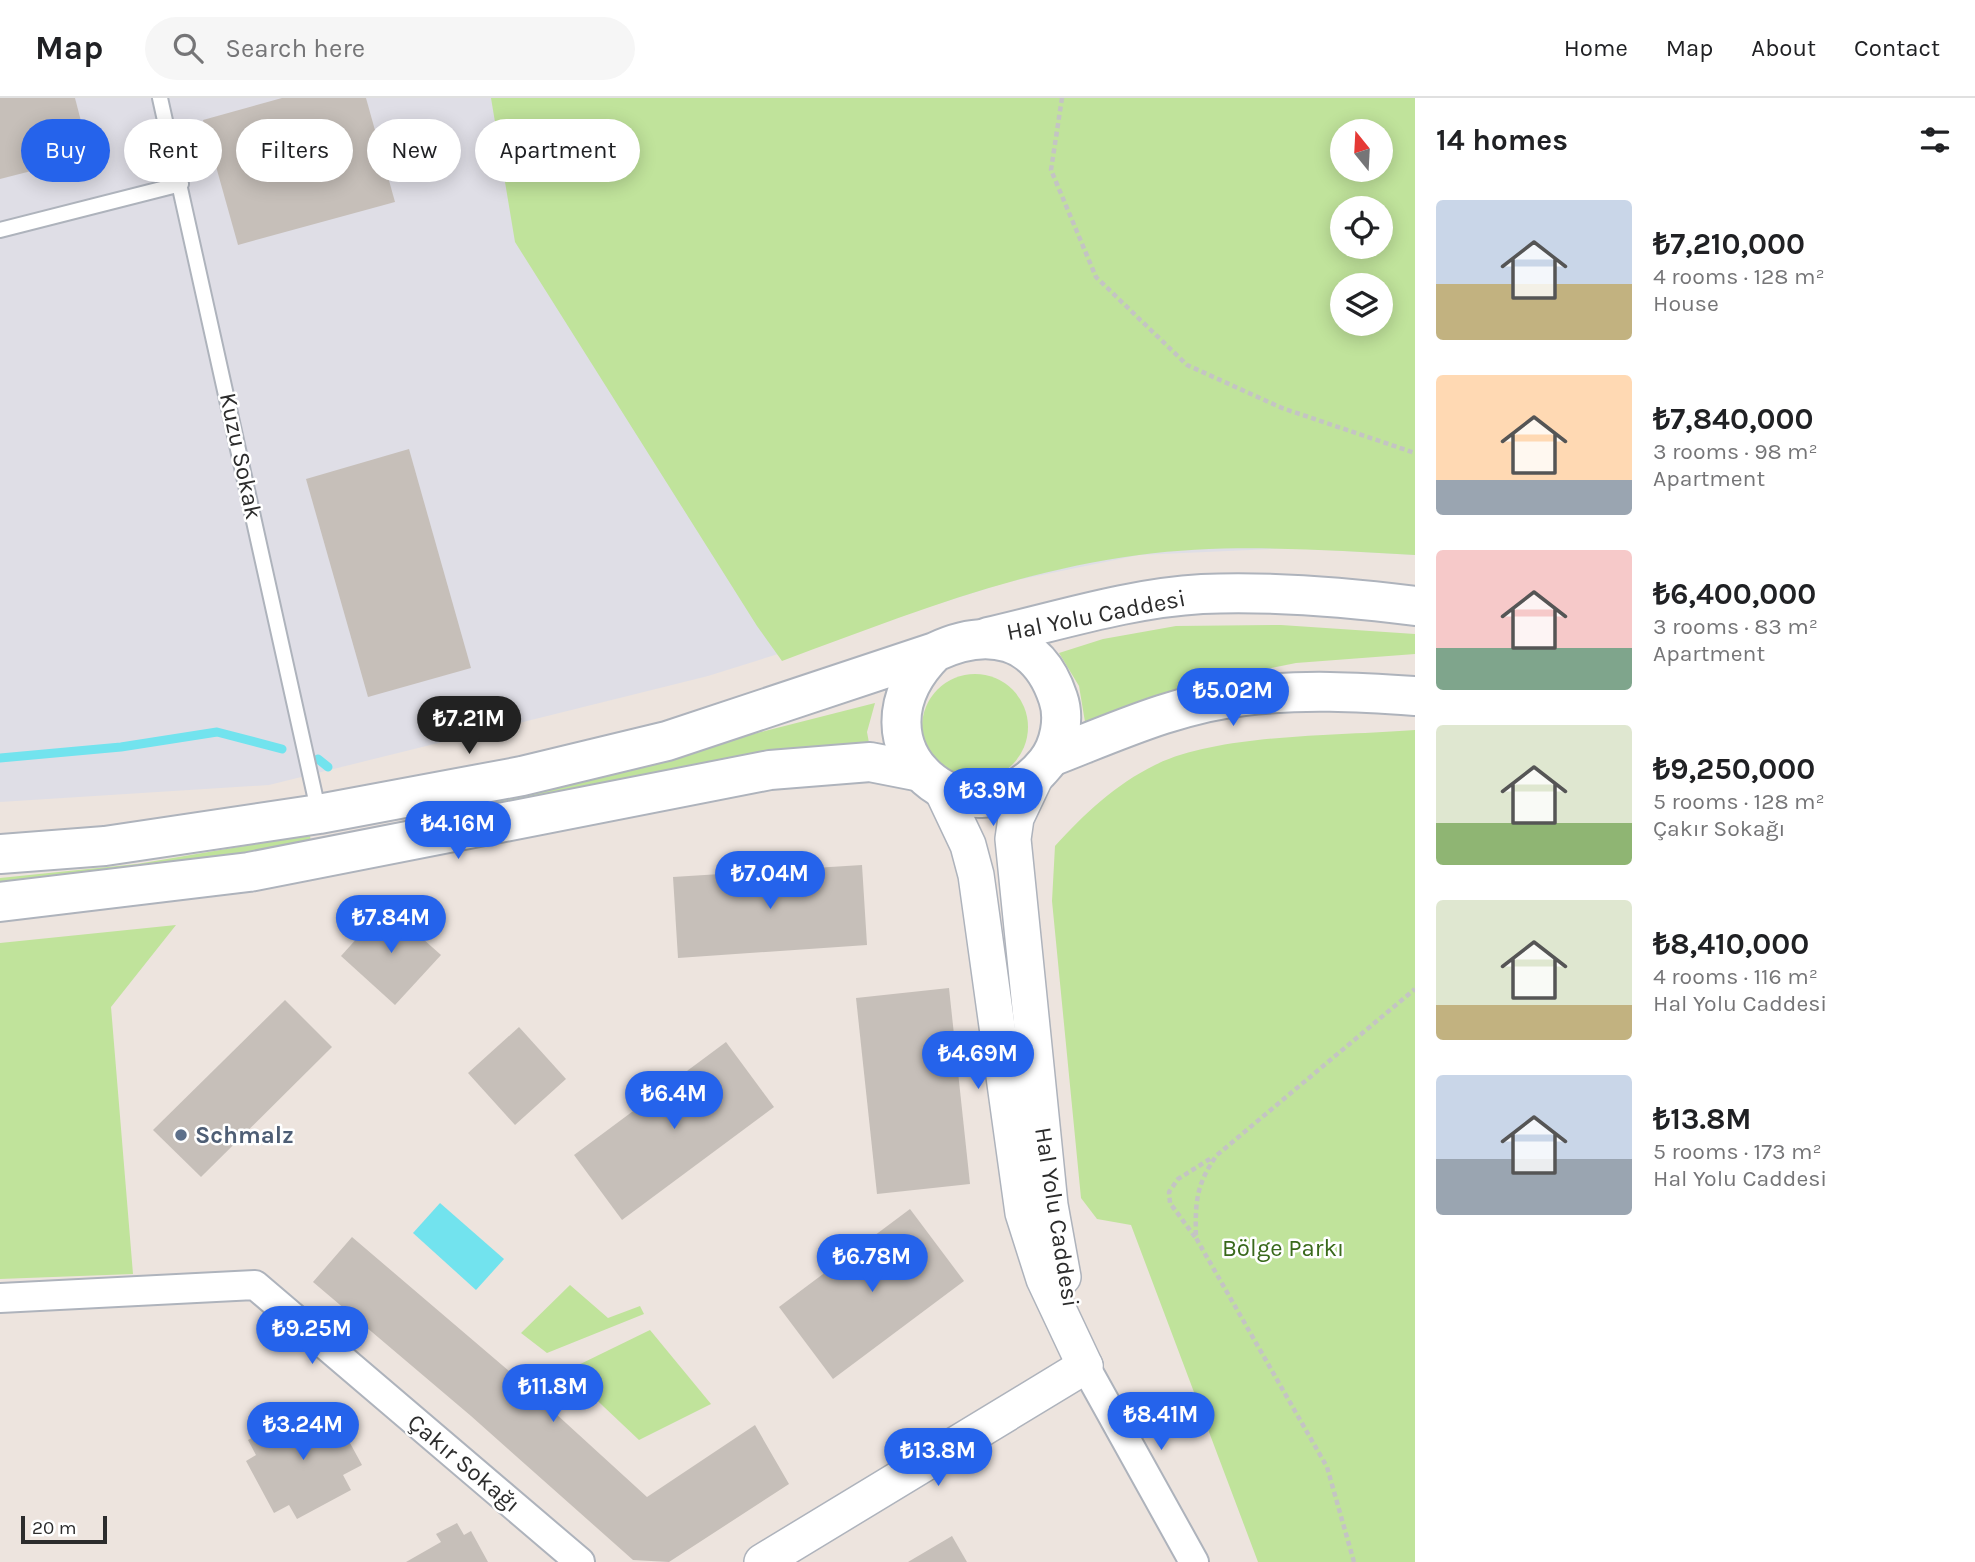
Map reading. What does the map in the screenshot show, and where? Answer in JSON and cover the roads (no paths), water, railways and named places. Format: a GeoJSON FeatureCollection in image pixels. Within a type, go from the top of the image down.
{"type":"FeatureCollection","features":[{"type":"Feature","properties":{"kind":"main road","name":"Hal Yolu Caddesi"},"geometry":{"type":"LineString","coordinates":[[988,638],[1135,603],[1200,594],[1280,593],[1415,606]]}},
{"type":"Feature","properties":{"kind":"main road"},"geometry":{"type":"LineString","coordinates":[[0,854],[105,846],[319,814],[522,776],[667,741],[935,652],[960,640],[988,638],[1013,644],[1036,659],[1052,680],[1060,705],[1060,732],[1043,767]]}},
{"type":"Feature","properties":{"kind":"main road"},"geometry":{"type":"LineString","coordinates":[[931,780],[906,749],[900,723],[903,695],[915,671],[935,652]]}},
{"type":"Feature","properties":{"kind":"main road"},"geometry":{"type":"LineString","coordinates":[[0,902],[249,872],[770,770],[870,762],[931,780],[965,797],[989,798],[1014,791],[1043,767],[1164,715],[1242,696],[1331,690],[1415,696]]}},
{"type":"Feature","properties":{"kind":"street","name":"Hal Yolu Caddesi"},"geometry":{"type":"LineString","coordinates":[[1043,767],[1016,818],[1013,839],[1050,1205],[1059,1263],[1085,1366]]}},
{"type":"Feature","properties":{"kind":"street","name":"Hal Yolu Caddesi"},"geometry":{"type":"LineString","coordinates":[[931,780],[968,845],[975,875],[1023,1213],[1044,1279],[1085,1366]]}},
{"type":"Feature","properties":{"kind":"street","name":"Çakır Sokağı"},"geometry":{"type":"LineString","coordinates":[[0,1298],[255,1285],[580,1562]]}},
{"type":"Feature","properties":{"kind":"street"},"geometry":{"type":"LineString","coordinates":[[782,1557],[1085,1366],[1194,1562]]}},
{"type":"Feature","properties":{"kind":"lane","name":"Kuzu Sokak"},"geometry":{"type":"LineString","coordinates":[[160,98],[319,814]]}},
{"type":"Feature","properties":{"kind":"lane"},"geometry":{"type":"LineString","coordinates":[[0,230],[181,184]]}},
{"type":"Feature","properties":{"kind":"water"},"geometry":{"type":"Polygon","coordinates":[[[440,1203],[504,1259],[476,1290],[413,1233],[440,1203]]]}},
{"type":"Feature","properties":{"kind":"waterway"},"geometry":{"type":"LineString","coordinates":[[0,758],[121,747],[217,732],[282,749]]}},
{"type":"Feature","properties":{"kind":"waterway"},"geometry":{"type":"LineString","coordinates":[[318,759],[328,767]]}},
{"type":"Feature","properties":{"kind":"place","name":"Schmalz"},"geometry":{"type":"Point","coordinates":[181,1135]}},
{"type":"Feature","properties":{"kind":"park label","name":"Bölge Parkı"},"geometry":{"type":"Point","coordinates":[1283,1248]}}]}
